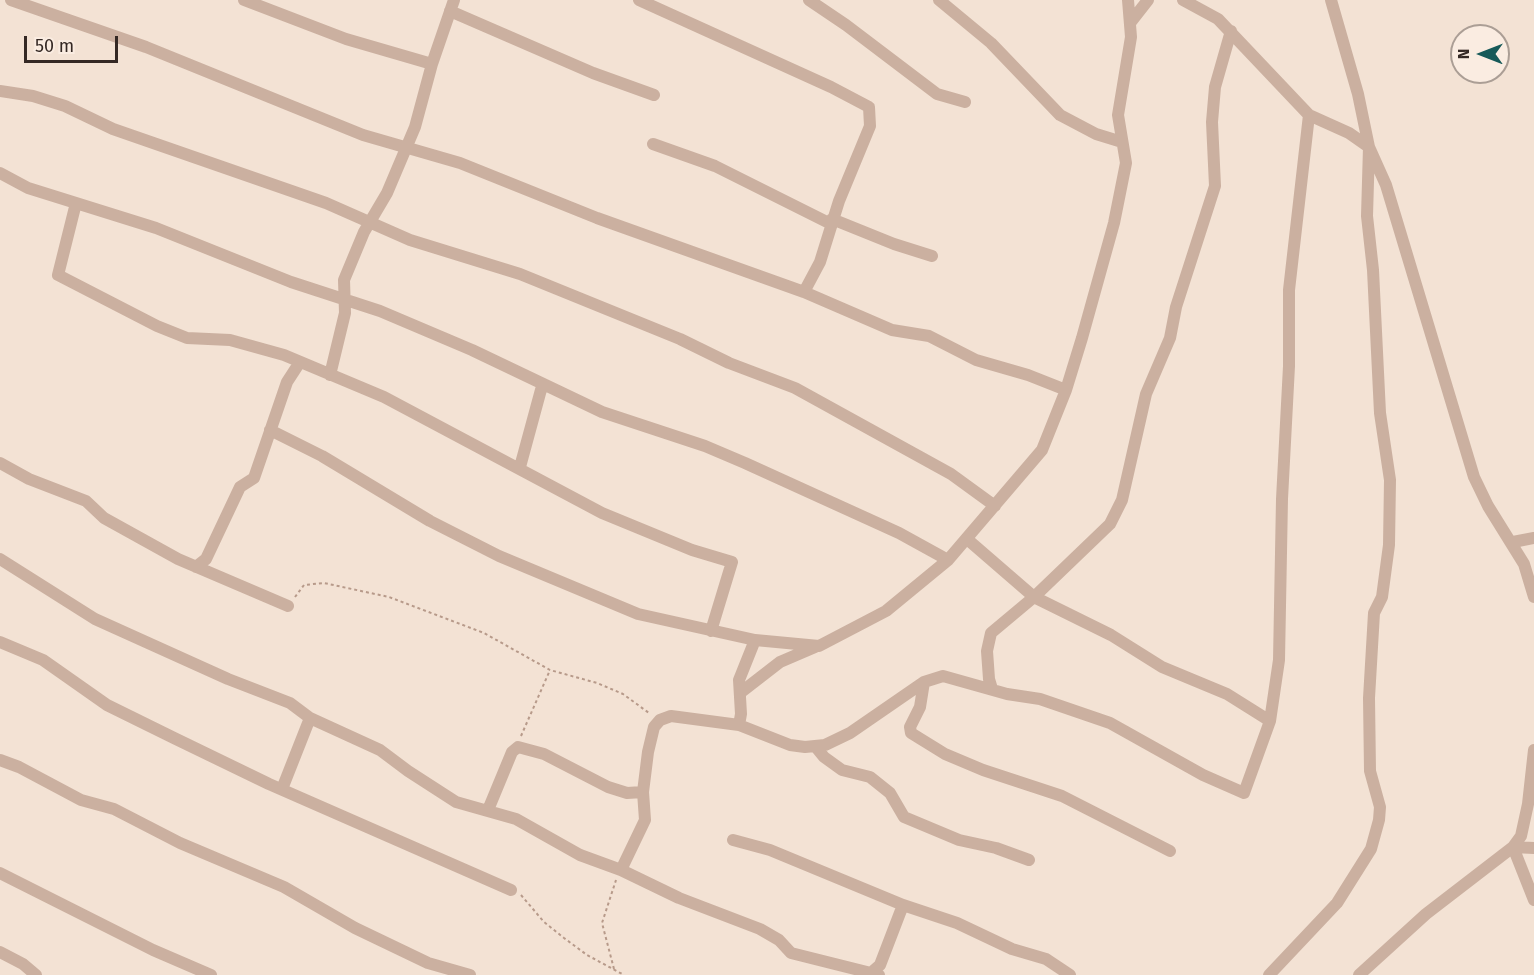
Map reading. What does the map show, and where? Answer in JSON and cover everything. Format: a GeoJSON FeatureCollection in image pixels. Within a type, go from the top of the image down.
{"type":"FeatureCollection","features":[{"type":"Feature","properties":{"kind":"street"},"geometry":{"type":"LineString","coordinates":[[11,0],[146,47],[341,127],[460,163],[597,218],[804,292],[892,330],[929,336],[976,360],[1028,375],[1066,390]]}},
{"type":"Feature","properties":{"kind":"street"},"geometry":{"type":"LineString","coordinates":[[244,0],[346,39],[432,64]]}},
{"type":"Feature","properties":{"kind":"street"},"geometry":{"type":"LineString","coordinates":[[639,0],[831,87],[869,107],[870,126],[831,222],[820,262],[804,292]]}},
{"type":"Feature","properties":{"kind":"street"},"geometry":{"type":"LineString","coordinates":[[809,0],[937,94],[965,102]]}},
{"type":"Feature","properties":{"kind":"street"},"geometry":{"type":"LineString","coordinates":[[939,0],[991,43],[1060,115],[1096,134],[1122,142]]}},
{"type":"Feature","properties":{"kind":"street"},"geometry":{"type":"LineString","coordinates":[[740,693],[780,662],[819,646],[886,611],[948,560],[1042,450],[1066,390],[1114,223],[1126,163],[1118,115],[1131,37],[1128,0]]}},
{"type":"Feature","properties":{"kind":"street"},"geometry":{"type":"LineString","coordinates":[[1130,23],[1148,0]]}},
{"type":"Feature","properties":{"kind":"street"},"geometry":{"type":"LineString","coordinates":[[1183,0],[1218,19],[1309,115],[1349,133],[1369,147]]}},
{"type":"Feature","properties":{"kind":"street"},"geometry":{"type":"LineString","coordinates":[[1331,0],[1358,94],[1369,147],[1386,185],[1474,477],[1488,506],[1513,542],[1524,564],[1534,597]]}},
{"type":"Feature","properties":{"kind":"street"},"geometry":{"type":"LineString","coordinates":[[330,375],[345,313],[344,280],[364,232],[387,193],[415,127],[432,64],[452,6],[593,73],[654,95]]}},
{"type":"Feature","properties":{"kind":"street"},"geometry":{"type":"LineString","coordinates":[[992,688],[989,680],[987,651],[991,633],[1034,597],[1110,524],[1122,500],[1146,394],[1170,338],[1176,307],[1215,186],[1212,122],[1215,87],[1231,31]]}},
{"type":"Feature","properties":{"kind":"street"},"geometry":{"type":"LineString","coordinates":[[0,91],[33,96],[65,106],[112,129],[309,197],[410,240],[474,258],[570,293],[680,339],[729,363],[795,388],[951,474],[995,506]]}},
{"type":"Feature","properties":{"kind":"street"},"geometry":{"type":"LineString","coordinates":[[621,870],[645,820],[643,792],[650,744],[654,727],[660,720],[671,717],[739,725],[790,745],[825,745],[850,733],[924,682],[943,676],[1007,694],[1040,699],[1110,723],[1203,775],[1244,793],[1270,721],[1279,660],[1282,498],[1289,366],[1289,290],[1309,115]]}},
{"type":"Feature","properties":{"kind":"street"},"geometry":{"type":"LineString","coordinates":[[653,144],[714,166],[831,222],[932,256]]}},
{"type":"Feature","properties":{"kind":"street"},"geometry":{"type":"LineString","coordinates":[[1269,975],[1337,903],[1371,849],[1379,820],[1380,807],[1370,771],[1369,698],[1374,613],[1382,597],[1389,545],[1390,480],[1380,413],[1367,216],[1369,147]]}},
{"type":"Feature","properties":{"kind":"street"},"geometry":{"type":"LineString","coordinates":[[0,173],[28,188],[156,228],[291,282],[344,298],[472,350],[542,386],[602,412],[705,446],[745,463],[899,533],[948,560]]}},
{"type":"Feature","properties":{"kind":"street"},"geometry":{"type":"LineString","coordinates":[[76,203],[58,275],[157,327],[187,338],[230,340],[284,355],[384,397],[520,467],[548,487],[602,513],[692,550],[732,562],[711,631]]}},
{"type":"Feature","properties":{"kind":"street"},"geometry":{"type":"LineString","coordinates":[[196,567],[206,559],[240,487],[254,478],[287,382],[300,362]]}},
{"type":"Feature","properties":{"kind":"street"},"geometry":{"type":"LineString","coordinates":[[520,467],[542,386]]}},
{"type":"Feature","properties":{"kind":"street"},"geometry":{"type":"LineString","coordinates":[[270,430],[322,456],[429,520],[499,556],[638,614],[773,644],[819,646]]}},
{"type":"Feature","properties":{"kind":"street"},"geometry":{"type":"LineString","coordinates":[[0,463],[29,479],[86,501],[104,518],[196,567],[288,606]]}},
{"type":"Feature","properties":{"kind":"street"},"geometry":{"type":"LineString","coordinates":[[967,538],[1034,597],[1111,635],[1162,667],[1227,693],[1270,721]]}},
{"type":"Feature","properties":{"kind":"street"},"geometry":{"type":"LineString","coordinates":[[1513,542],[1534,538]]}},
{"type":"Feature","properties":{"kind":"street"},"geometry":{"type":"LineString","coordinates":[[0,559],[95,619],[228,679],[290,703],[310,718],[380,750],[456,802],[516,819],[580,855],[621,870],[679,898],[760,929],[779,940],[791,953],[876,974],[903,905]]}},
{"type":"Feature","properties":{"kind":"street"},"geometry":{"type":"LineString","coordinates":[[739,725],[741,714],[738,680],[755,640]]}},
{"type":"Feature","properties":{"kind":"street"},"geometry":{"type":"LineString","coordinates":[[0,642],[43,660],[107,705],[282,789],[511,890]]}},
{"type":"Feature","properties":{"kind":"street"},"geometry":{"type":"LineString","coordinates":[[773,644],[780,662]]}},
{"type":"Feature","properties":{"kind":"street"},"geometry":{"type":"LineString","coordinates":[[924,682],[920,707],[910,727],[911,733],[945,754],[983,770],[1062,796],[1170,851]]}},
{"type":"Feature","properties":{"kind":"street"},"geometry":{"type":"LineString","coordinates":[[282,789],[310,718]]}},
{"type":"Feature","properties":{"kind":"street"},"geometry":{"type":"LineString","coordinates":[[815,746],[842,770],[870,777],[890,793],[904,818],[959,840],[996,848],[1029,860]]}},
{"type":"Feature","properties":{"kind":"street"},"geometry":{"type":"LineString","coordinates":[[488,810],[512,752],[518,747],[544,754],[608,787],[627,793],[643,792]]}},
{"type":"Feature","properties":{"kind":"street"},"geometry":{"type":"LineString","coordinates":[[1359,975],[1426,914],[1513,847],[1521,836],[1528,804],[1534,750]]}},
{"type":"Feature","properties":{"kind":"street"},"geometry":{"type":"LineString","coordinates":[[0,760],[27,771],[81,800],[114,809],[180,843],[284,887],[355,928],[428,963],[470,975]]}},
{"type":"Feature","properties":{"kind":"street"},"geometry":{"type":"LineString","coordinates":[[734,840],[770,850],[903,905],[957,923],[1012,949],[1046,959],[1071,975]]}},
{"type":"Feature","properties":{"kind":"street"},"geometry":{"type":"LineString","coordinates":[[1513,847],[1534,848]]}},
{"type":"Feature","properties":{"kind":"street"},"geometry":{"type":"LineString","coordinates":[[1513,847],[1534,900]]}},
{"type":"Feature","properties":{"kind":"street"},"geometry":{"type":"LineString","coordinates":[[0,873],[153,950],[211,975]]}},
{"type":"Feature","properties":{"kind":"street"},"geometry":{"type":"LineString","coordinates":[[0,952],[36,975]]}},
{"type":"Feature","properties":{"kind":"path"},"geometry":{"type":"LineString","coordinates":[[288,606],[304,585],[324,583],[359,589],[465,625],[550,670],[597,683],[623,694],[660,720]]}},
{"type":"Feature","properties":{"kind":"path"},"geometry":{"type":"LineString","coordinates":[[518,747],[550,670]]}},
{"type":"Feature","properties":{"kind":"path"},"geometry":{"type":"LineString","coordinates":[[614,969],[602,923],[621,870]]}},
{"type":"Feature","properties":{"kind":"path"},"geometry":{"type":"LineString","coordinates":[[511,890],[525,896],[544,922],[557,933],[587,955],[624,975]]}}]}
